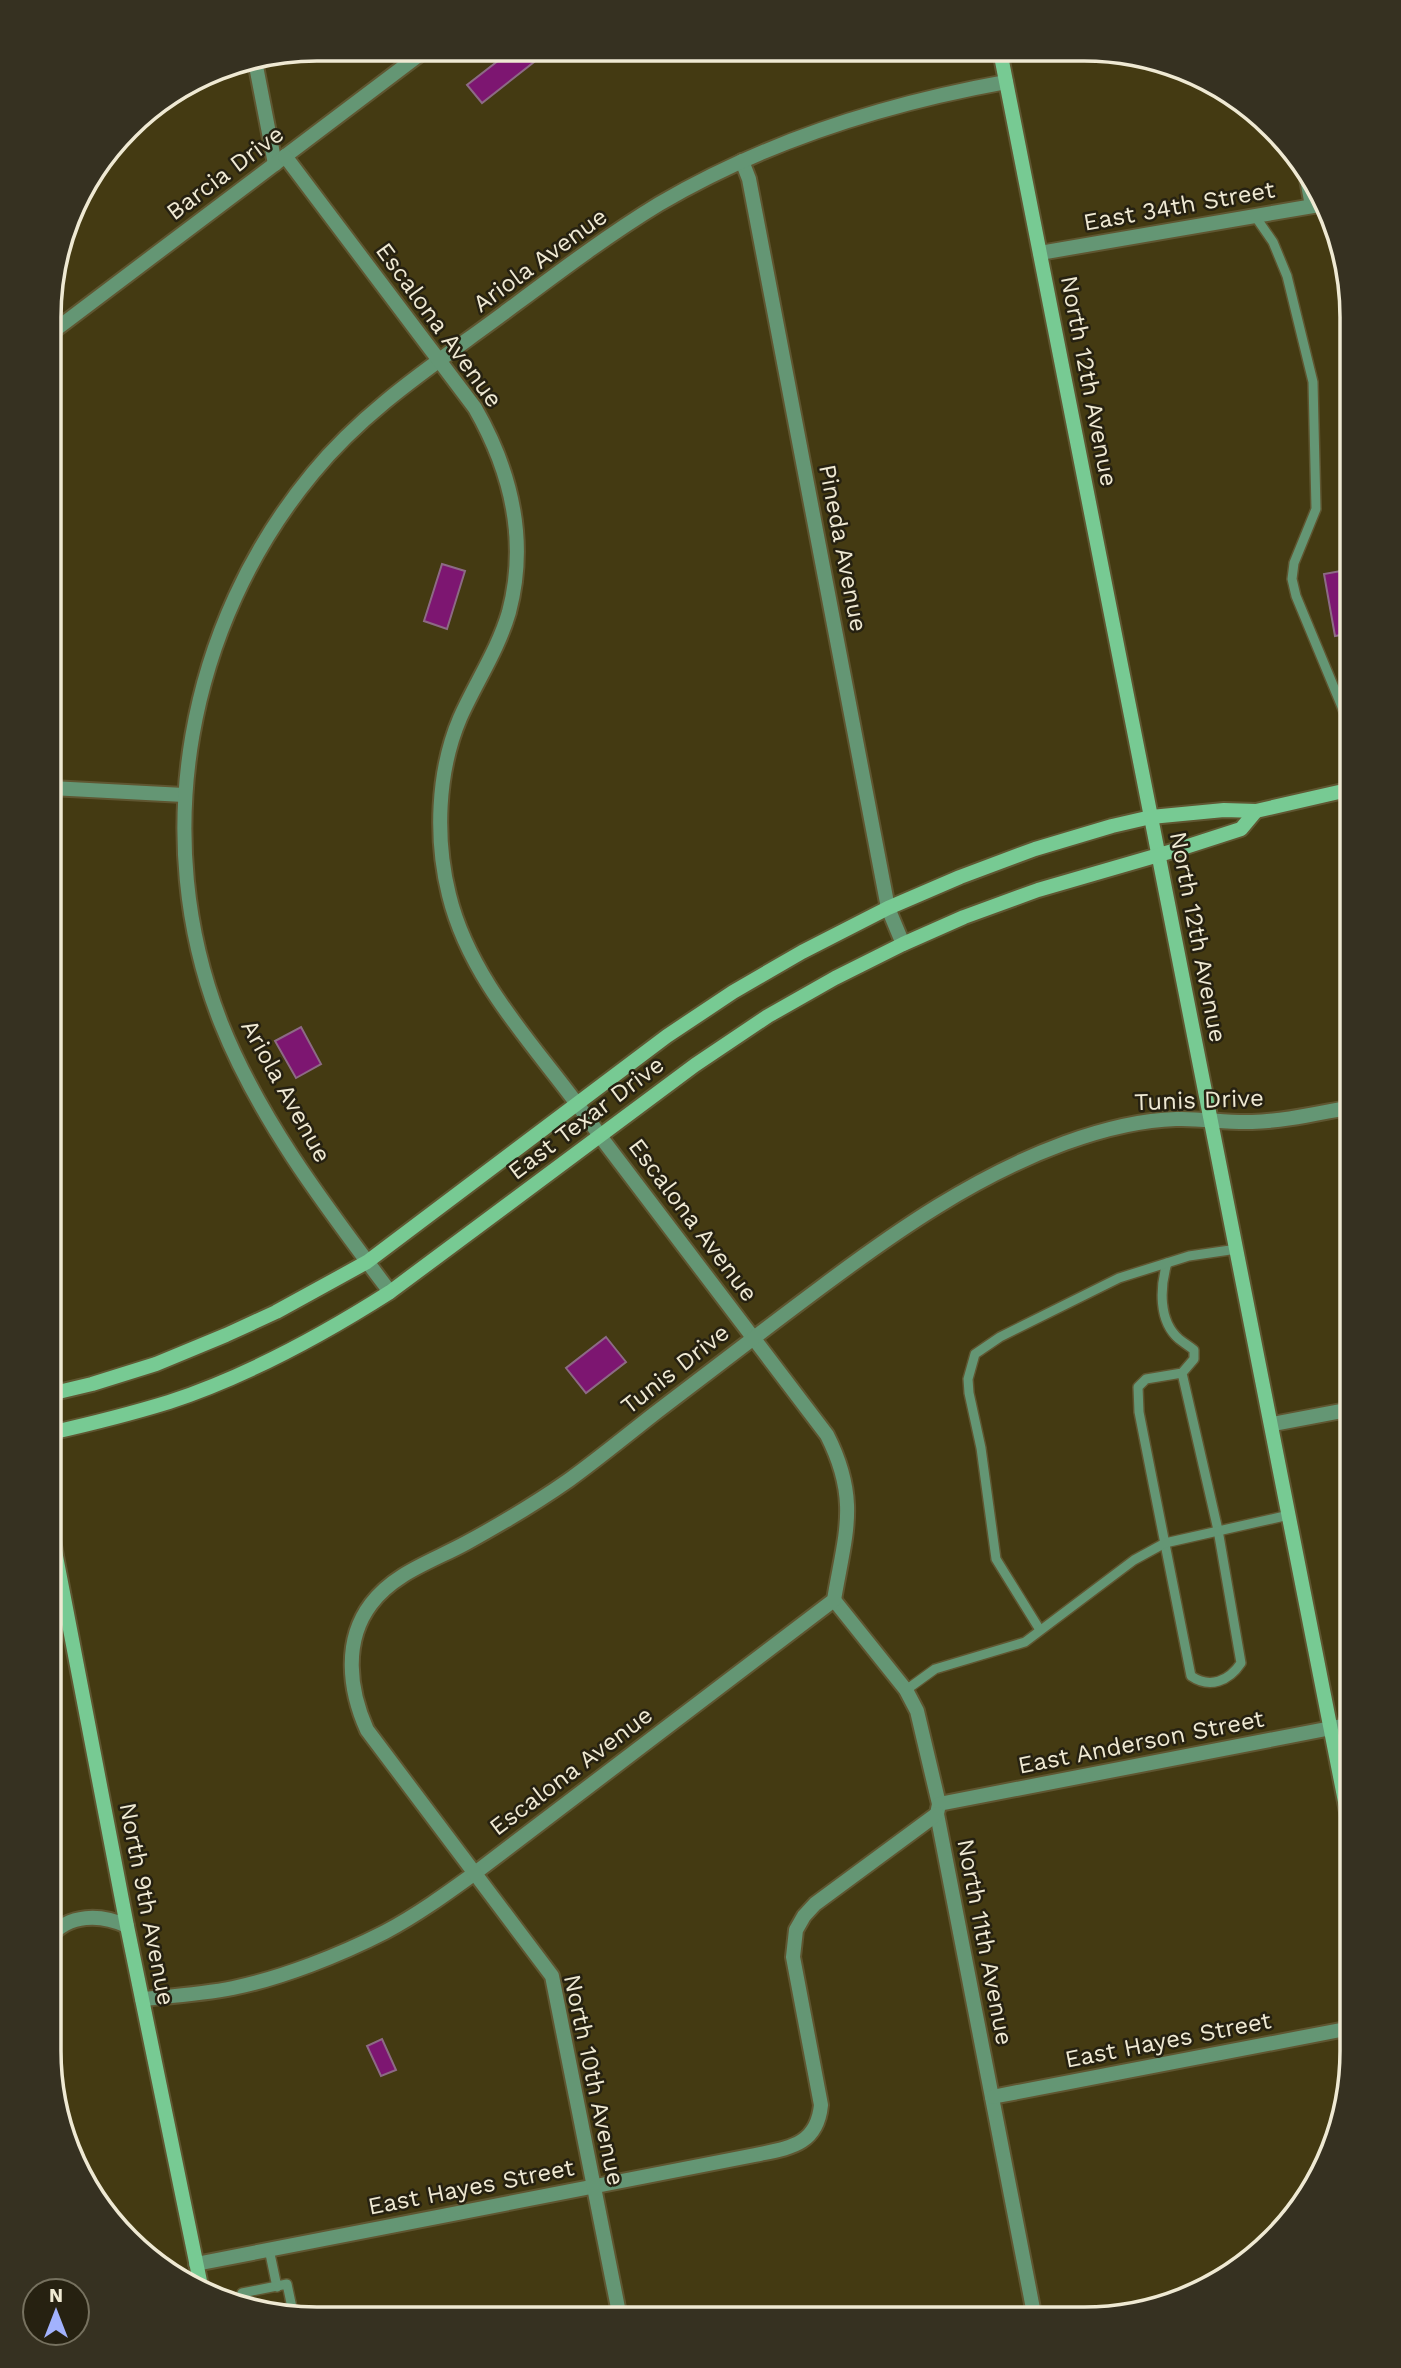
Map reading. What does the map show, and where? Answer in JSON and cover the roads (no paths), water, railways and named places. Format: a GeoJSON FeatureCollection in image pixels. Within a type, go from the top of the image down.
{"type":"FeatureCollection","features":[{"type":"Feature","properties":{"kind":"street","name":"Barcia Drive"},"geometry":{"type":"LineString","coordinates":[[61,326],[411,61]]}},
{"type":"Feature","properties":{"kind":"street","name":"North 12th Avenue"},"geometry":{"type":"LineString","coordinates":[[1002,61],[1340,1773]]}},
{"type":"Feature","properties":{"kind":"street"},"geometry":{"type":"LineString","coordinates":[[257,69],[280,160]]}},
{"type":"Feature","properties":{"kind":"street","name":"Ariola Avenue"},"geometry":{"type":"LineString","coordinates":[[390,1292],[276,1131],[221,1024],[202,968],[190,912],[185,869],[184,795],[198,701],[212,651],[231,602],[257,551],[283,512],[314,471],[347,436],[380,405],[596,245],[660,204],[742,161],[823,128],[948,92],[1006,82]]}},
{"type":"Feature","properties":{"kind":"street","name":"Escalona Avenue"},"geometry":{"type":"LineString","coordinates":[[142,1999],[236,1987],[294,1970],[351,1948],[418,1913],[475,1874],[834,1600],[847,1539],[849,1512],[843,1474],[827,1435],[500,1004],[460,931],[444,870],[442,792],[449,753],[459,720],[493,655],[509,611],[515,578],[517,541],[506,474],[492,439],[475,408],[440,360],[280,160]]}},
{"type":"Feature","properties":{"kind":"street","name":"Pineda Avenue"},"geometry":{"type":"LineString","coordinates":[[742,161],[749,179],[888,908],[903,944]]}},
{"type":"Feature","properties":{"kind":"street","name":"East 34th Street"},"geometry":{"type":"LineString","coordinates":[[1040,253],[1314,206]]}},
{"type":"Feature","properties":{"kind":"street"},"geometry":{"type":"LineString","coordinates":[[61,789],[184,795]]}},
{"type":"Feature","properties":{"kind":"street"},"geometry":{"type":"LineString","coordinates":[[1256,811],[1340,792]]}},
{"type":"Feature","properties":{"kind":"street","name":"East Texar Drive"},"geometry":{"type":"LineString","coordinates":[[61,1391],[143,1368],[226,1335],[276,1312],[367,1262],[667,1036],[733,992],[802,952],[888,908],[1035,849],[1152,817],[1224,810],[1256,811]]}},
{"type":"Feature","properties":{"kind":"street","name":"East Texar Drive"},"geometry":{"type":"LineString","coordinates":[[61,1431],[105,1421],[171,1401],[293,1349],[390,1292],[695,1065],[768,1016],[835,978],[964,917],[1038,890],[1241,829],[1256,811]]}},
{"type":"Feature","properties":{"kind":"street","name":"Tunis Drive"},"geometry":{"type":"LineString","coordinates":[[475,1874],[367,1730],[352,1688],[353,1647],[360,1622],[371,1604],[401,1575],[496,1527],[568,1481],[885,1240],[947,1200],[1002,1171],[1061,1144],[1102,1130],[1143,1121],[1282,1120],[1340,1109]]}},
{"type":"Feature","properties":{"kind":"street"},"geometry":{"type":"LineString","coordinates":[[1273,1424],[1340,1411]]}},
{"type":"Feature","properties":{"kind":"street","name":"North 9th Avenue"},"geometry":{"type":"LineString","coordinates":[[61,1582],[127,1926],[199,2277]]}},
{"type":"Feature","properties":{"kind":"street","name":"North 11th Avenue"},"geometry":{"type":"LineString","coordinates":[[834,1600],[906,1690],[917,1711],[1033,2307]]}},
{"type":"Feature","properties":{"kind":"street","name":"East Anderson Street"},"geometry":{"type":"LineString","coordinates":[[755,2155],[793,2146],[806,2139],[816,2127],[820,2115],[821,2105],[793,1957],[793,1941],[804,1916],[815,1904],[938,1809],[1340,1726]]}},
{"type":"Feature","properties":{"kind":"street","name":"North 10th Avenue"},"geometry":{"type":"LineString","coordinates":[[475,1874],[552,1976],[618,2307]]}},
{"type":"Feature","properties":{"kind":"street"},"geometry":{"type":"LineString","coordinates":[[61,1928],[82,1918],[99,1917],[127,1926]]}},
{"type":"Feature","properties":{"kind":"street","name":"East Hayes Street"},"geometry":{"type":"LineString","coordinates":[[992,2097],[1340,2030]]}},
{"type":"Feature","properties":{"kind":"street","name":"East Hayes Street"},"geometry":{"type":"LineString","coordinates":[[196,2264],[755,2155]]}},
{"type":"Feature","properties":{"kind":"lane"},"geometry":{"type":"LineString","coordinates":[[1255,216],[1273,242],[1287,276],[1313,382],[1316,509],[1294,562],[1292,579],[1296,596],[1340,701]]}},
{"type":"Feature","properties":{"kind":"lane"},"geometry":{"type":"LineString","coordinates":[[1040,1630],[996,1559],[968,1379],[975,1354],[1000,1337],[1119,1278],[1189,1256],[1237,1249]]}},
{"type":"Feature","properties":{"kind":"lane"},"geometry":{"type":"LineString","coordinates":[[1167,1262],[1161,1287],[1164,1313],[1177,1338],[1194,1350],[1194,1359],[1182,1373],[1146,1379],[1138,1387],[1139,1412],[1191,1676],[1198,1681],[1215,1682],[1232,1676],[1241,1663],[1218,1530],[1182,1373]]}},
{"type":"Feature","properties":{"kind":"lane"},"geometry":{"type":"LineString","coordinates":[[906,1690],[935,1669],[1025,1642],[1135,1560],[1166,1543],[1289,1515]]}},
{"type":"Feature","properties":{"kind":"lane"},"geometry":{"type":"LineString","coordinates":[[269,2249],[277,2287]]}},
{"type":"Feature","properties":{"kind":"lane"},"geometry":{"type":"LineString","coordinates":[[242,2293],[287,2284],[291,2305]]}}]}
